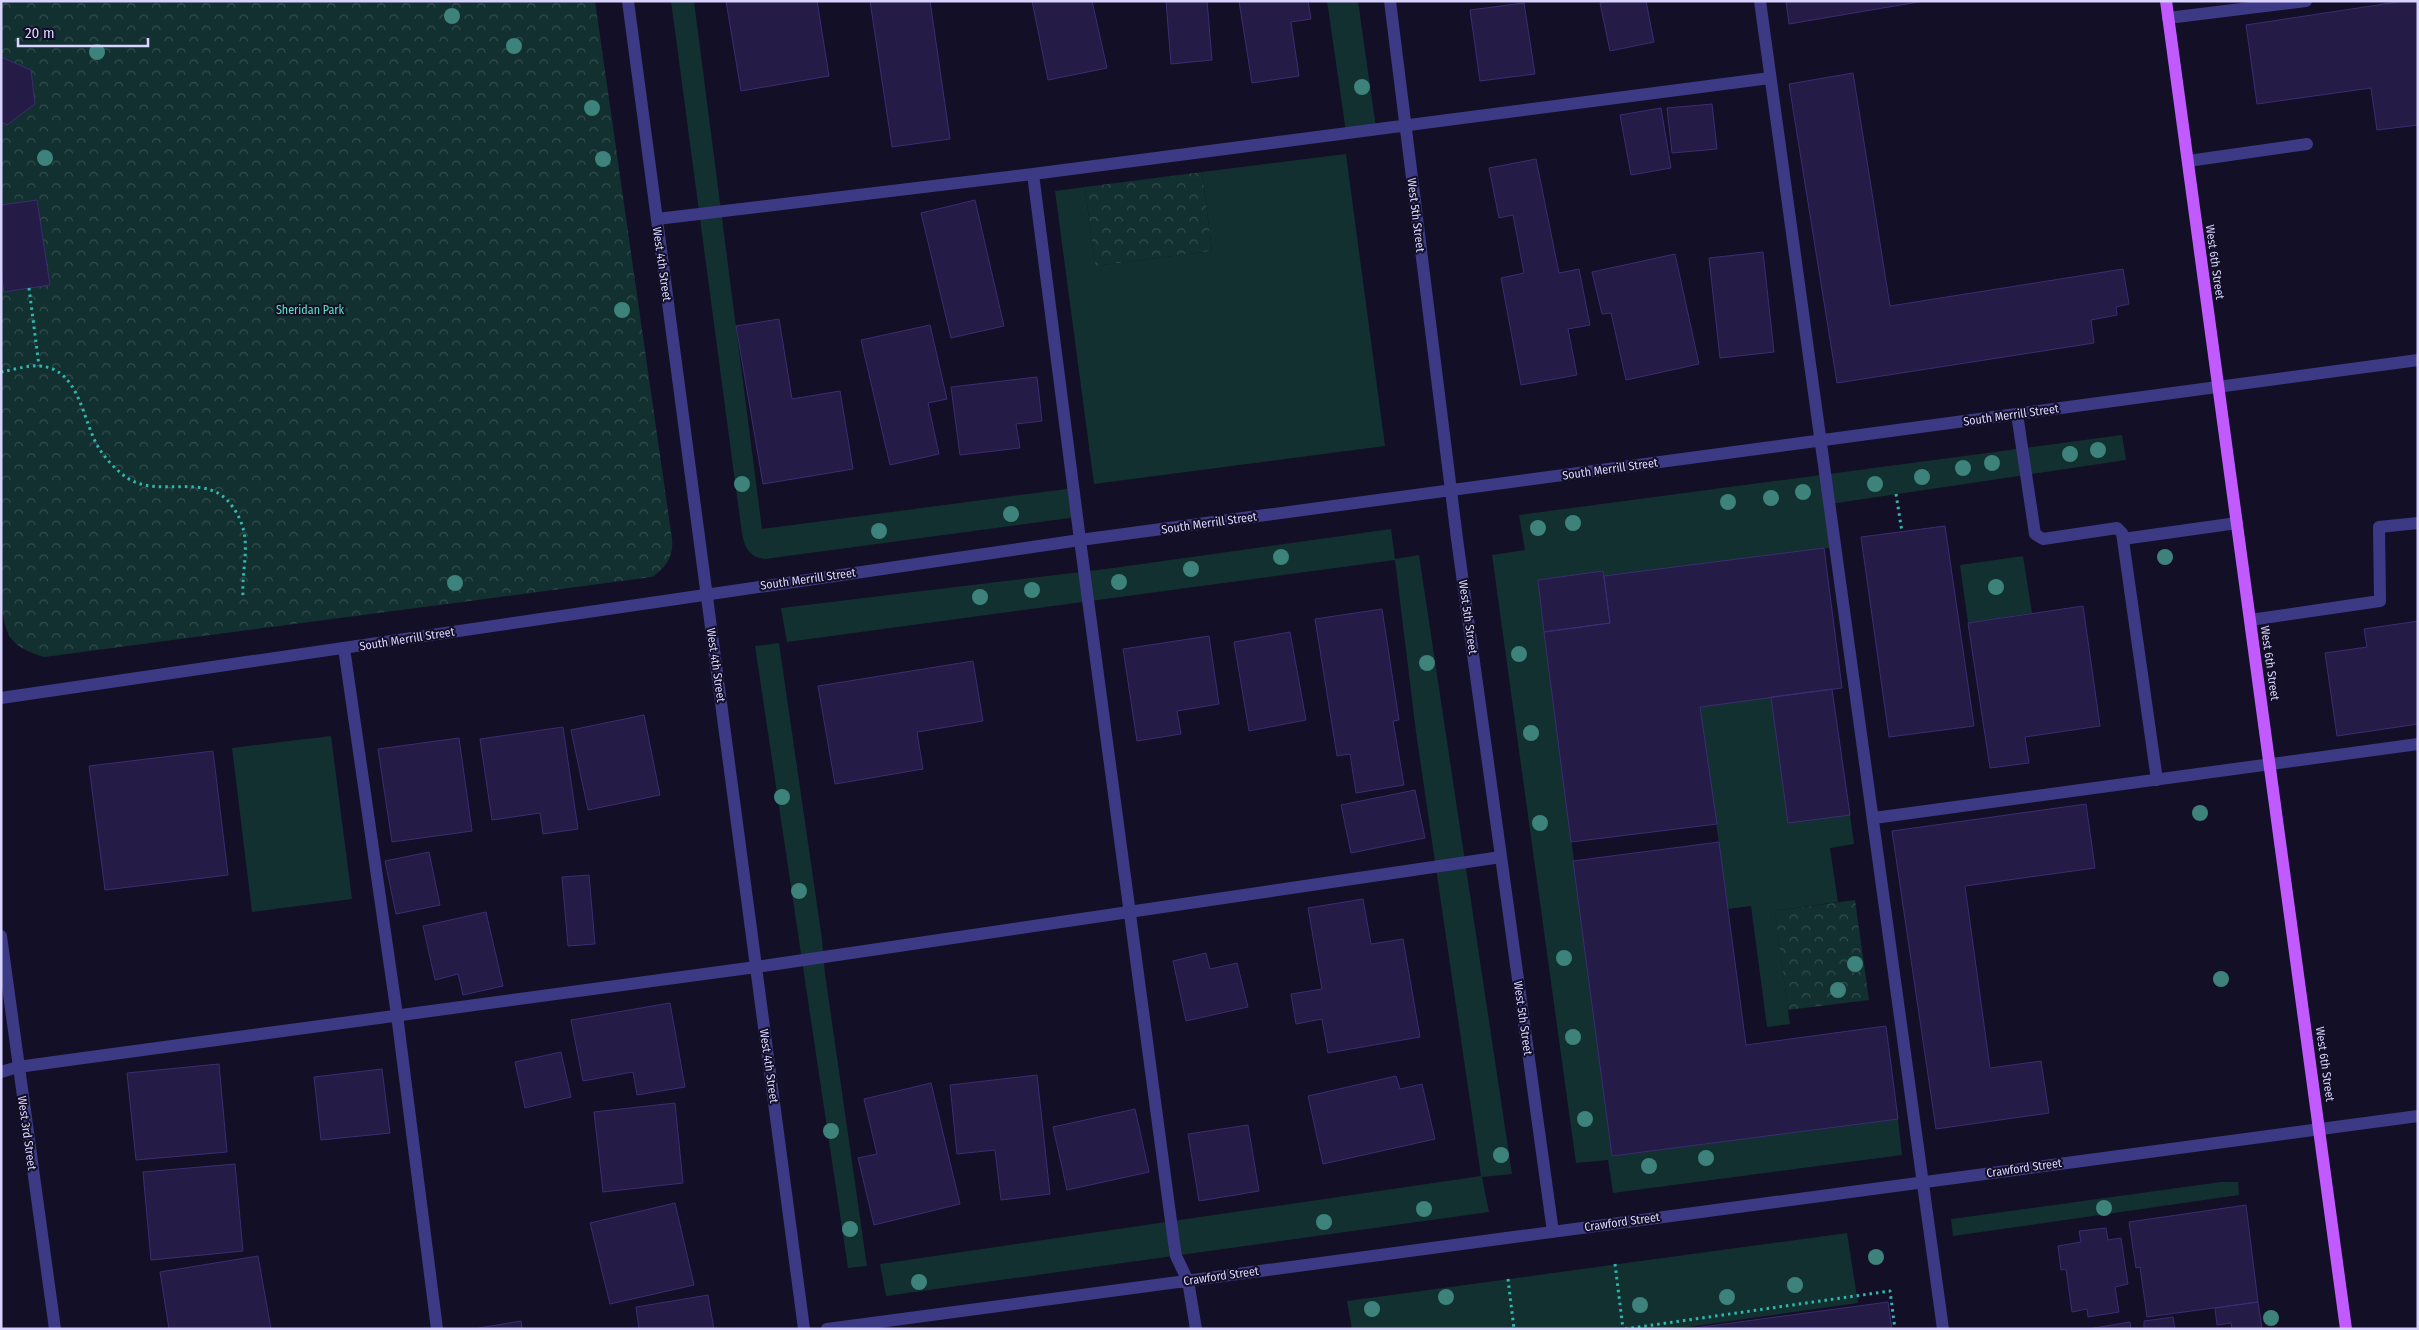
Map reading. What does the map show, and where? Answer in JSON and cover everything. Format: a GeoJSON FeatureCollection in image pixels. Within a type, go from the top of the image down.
{"type":"FeatureCollection","features":[{"type":"Feature","properties":{"kind":"main road","name":"West 6th Street"},"geometry":{"type":"LineString","coordinates":[[2166,1],[2346,1329]]}},
{"type":"Feature","properties":{"kind":"street","name":"West 4th Street"},"geometry":{"type":"LineString","coordinates":[[628,1],[804,1329]]}},
{"type":"Feature","properties":{"kind":"street","name":"West 5th Street"},"geometry":{"type":"LineString","coordinates":[[1390,1],[1450,490],[1552,1232]]}},
{"type":"Feature","properties":{"kind":"street"},"geometry":{"type":"LineString","coordinates":[[1760,1],[1921,1152],[1923,1182],[1943,1329]]}},
{"type":"Feature","properties":{"kind":"street"},"geometry":{"type":"LineString","coordinates":[[2168,18],[2306,1]]}},
{"type":"Feature","properties":{"kind":"street"},"geometry":{"type":"LineString","coordinates":[[656,219],[1033,174],[1770,78]]}},
{"type":"Feature","properties":{"kind":"street"},"geometry":{"type":"LineString","coordinates":[[2188,161],[2307,144]]}},
{"type":"Feature","properties":{"kind":"street"},"geometry":{"type":"LineString","coordinates":[[1033,174],[1176,1256],[1188,1281],[1196,1329]]}},
{"type":"Feature","properties":{"kind":"street","name":"South Merrill Street"},"geometry":{"type":"LineString","coordinates":[[1,698],[1080,540],[2418,360]]}},
{"type":"Feature","properties":{"kind":"street"},"geometry":{"type":"LineString","coordinates":[[2017,414],[2035,534],[2042,539],[2117,528],[2122,532],[2157,780]]}},
{"type":"Feature","properties":{"kind":"street"},"geometry":{"type":"LineString","coordinates":[[2123,538],[2237,523]]}},
{"type":"Feature","properties":{"kind":"street"},"geometry":{"type":"LineString","coordinates":[[2250,620],[2380,601],[2380,527],[2418,523]]}},
{"type":"Feature","properties":{"kind":"street"},"geometry":{"type":"LineString","coordinates":[[344,648],[396,1015],[436,1329]]}},
{"type":"Feature","properties":{"kind":"street"},"geometry":{"type":"LineString","coordinates":[[1874,818],[2418,744]]}},
{"type":"Feature","properties":{"kind":"street"},"geometry":{"type":"LineString","coordinates":[[1,1072],[18,1067],[756,967],[1501,857]]}},
{"type":"Feature","properties":{"kind":"street","name":"West 3rd Street"},"geometry":{"type":"LineString","coordinates":[[1,936],[55,1329]]}},
{"type":"Feature","properties":{"kind":"street","name":"Crawford Street"},"geometry":{"type":"LineString","coordinates":[[826,1329],[2418,1116]]}},
{"type":"Feature","properties":{"kind":"path"},"geometry":{"type":"LineString","coordinates":[[29,288],[39,366]]}},
{"type":"Feature","properties":{"kind":"path"},"geometry":{"type":"LineString","coordinates":[[1,372],[39,366],[57,371],[69,381],[100,449],[114,468],[142,486],[193,486],[211,490],[232,505],[245,538],[247,560],[242,581],[243,598]]}},
{"type":"Feature","properties":{"kind":"path"},"geometry":{"type":"LineString","coordinates":[[1896,494],[1902,532]]}},
{"type":"Feature","properties":{"kind":"path"},"geometry":{"type":"LineString","coordinates":[[1614,1264],[1624,1329],[1890,1291],[1895,1329]]}},
{"type":"Feature","properties":{"kind":"path"},"geometry":{"type":"LineString","coordinates":[[1508,1279],[1514,1329]]}},
{"type":"Feature","properties":{"kind":"path"},"geometry":{"type":"LineString","coordinates":[[1656,1324],[1656,1329]]}},
{"type":"Feature","properties":{"kind":"green space","name":"Sheridan Park"},"geometry":{"type":"Polygon","coordinates":[[[1,1],[595,1],[672,539],[672,551],[665,566],[652,577],[44,657],[17,644],[8,633],[1,603],[1,1]]]}},
{"type":"Feature","properties":{"kind":"green space"},"geometry":{"type":"Polygon","coordinates":[[[671,1],[694,1],[762,529],[1074,488],[1077,517],[765,559],[751,554],[742,534],[671,1]]]}},
{"type":"Feature","properties":{"kind":"green space"},"geometry":{"type":"Polygon","coordinates":[[[1327,1],[1358,1],[1376,128],[1346,132],[1327,1]]]}},
{"type":"Feature","properties":{"kind":"green space"},"geometry":{"type":"Polygon","coordinates":[[[1346,154],[1385,446],[1094,484],[1055,191],[1085,187],[1095,266],[1212,251],[1202,172],[1346,154]]]}},
{"type":"Feature","properties":{"kind":"green space"},"geometry":{"type":"Polygon","coordinates":[[[1202,172],[1212,251],[1095,266],[1085,187],[1202,172]]]}},
{"type":"Feature","properties":{"kind":"green space"},"geometry":{"type":"Polygon","coordinates":[[[2122,435],[2126,460],[1830,504],[1836,547],[1604,576],[1603,571],[1538,580],[1612,1156],[1898,1119],[1902,1155],[1613,1193],[1608,1160],[1576,1163],[1492,555],[1525,550],[1519,515],[2122,435]]]}},
{"type":"Feature","properties":{"kind":"green space"},"geometry":{"type":"Polygon","coordinates":[[[1391,529],[1395,559],[1419,555],[1512,1174],[1482,1177],[1489,1212],[886,1296],[880,1264],[1481,1176],[1416,732],[1395,560],[787,642],[781,608],[1106,569],[1391,529]]]}},
{"type":"Feature","properties":{"kind":"green space"},"geometry":{"type":"Polygon","coordinates":[[[2023,556],[2032,613],[1968,623],[1960,565],[2023,556]]]}},
{"type":"Feature","properties":{"kind":"green space"},"geometry":{"type":"Polygon","coordinates":[[[779,643],[867,1266],[848,1268],[755,646],[779,643]]]}},
{"type":"Feature","properties":{"kind":"green space"},"geometry":{"type":"Polygon","coordinates":[[[1771,697],[1850,815],[1854,844],[1830,848],[1838,902],[1775,911],[1790,1024],[1767,1027],[1751,906],[1728,909],[1700,707],[1771,697]]]}},
{"type":"Feature","properties":{"kind":"green space"},"geometry":{"type":"Polygon","coordinates":[[[331,736],[352,899],[252,912],[232,748],[331,736]]]}},
{"type":"Feature","properties":{"kind":"green space"},"geometry":{"type":"Polygon","coordinates":[[[1855,900],[1869,1000],[1788,1010],[1775,911],[1855,900]]]}},
{"type":"Feature","properties":{"kind":"green space"},"geometry":{"type":"Polygon","coordinates":[[[2221,1182],[2238,1182],[2239,1195],[1953,1236],[1951,1219],[2221,1182]]]}},
{"type":"Feature","properties":{"kind":"green space"},"geometry":{"type":"Polygon","coordinates":[[[1847,1233],[1858,1303],[1675,1329],[1352,1329],[1347,1301],[1847,1233]]]}},
{"type":"Feature","properties":{"kind":"building"},"geometry":{"type":"Polygon","coordinates":[[[726,1],[817,1],[829,76],[741,91],[726,1]]]}},
{"type":"Feature","properties":{"kind":"building"},"geometry":{"type":"Polygon","coordinates":[[[870,1],[930,1],[950,139],[892,147],[870,1]]]}},
{"type":"Feature","properties":{"kind":"building"},"geometry":{"type":"Polygon","coordinates":[[[1032,1],[1092,1],[1107,68],[1048,80],[1032,1]]]}},
{"type":"Feature","properties":{"kind":"building"},"geometry":{"type":"Polygon","coordinates":[[[1166,1],[1207,1],[1212,60],[1171,64],[1166,1]]]}},
{"type":"Feature","properties":{"kind":"building"},"geometry":{"type":"Polygon","coordinates":[[[1239,1],[1308,1],[1311,19],[1291,22],[1299,76],[1252,83],[1239,1]]]}},
{"type":"Feature","properties":{"kind":"building"},"geometry":{"type":"Polygon","coordinates":[[[1609,1],[1646,1],[1654,42],[1610,51],[1600,3],[1609,1]]]}},
{"type":"Feature","properties":{"kind":"building"},"geometry":{"type":"Polygon","coordinates":[[[1786,1],[1924,1],[1789,24],[1786,1]]]}},
{"type":"Feature","properties":{"kind":"building"},"geometry":{"type":"Polygon","coordinates":[[[2404,1],[2418,1],[2418,125],[2377,130],[2371,88],[2257,104],[2246,25],[2404,1]]]}},
{"type":"Feature","properties":{"kind":"building"},"geometry":{"type":"Polygon","coordinates":[[[1524,3],[1535,74],[1480,81],[1470,10],[1524,3]]]}},
{"type":"Feature","properties":{"kind":"building"},"geometry":{"type":"Polygon","coordinates":[[[1,57],[31,70],[35,104],[7,125],[1,122],[1,57]]]}},
{"type":"Feature","properties":{"kind":"building"},"geometry":{"type":"Polygon","coordinates":[[[1853,73],[1890,306],[2123,269],[2129,304],[2116,307],[2117,315],[2091,320],[2094,343],[1837,383],[1789,84],[1853,73]]]}},
{"type":"Feature","properties":{"kind":"building"},"geometry":{"type":"Polygon","coordinates":[[[1712,104],[1717,149],[1672,153],[1667,108],[1712,104]]]}},
{"type":"Feature","properties":{"kind":"building"},"geometry":{"type":"Polygon","coordinates":[[[1661,108],[1671,168],[1631,175],[1620,115],[1661,108]]]}},
{"type":"Feature","properties":{"kind":"building"},"geometry":{"type":"Polygon","coordinates":[[[1536,159],[1559,273],[1579,269],[1590,325],[1568,329],[1577,375],[1521,385],[1501,278],[1524,273],[1513,215],[1499,218],[1489,168],[1536,159]]]}},
{"type":"Feature","properties":{"kind":"building"},"geometry":{"type":"Polygon","coordinates":[[[37,200],[50,285],[4,292],[1,274],[1,205],[37,200]]]}},
{"type":"Feature","properties":{"kind":"building"},"geometry":{"type":"Polygon","coordinates":[[[975,200],[1004,326],[951,338],[921,213],[975,200]]]}},
{"type":"Feature","properties":{"kind":"building"},"geometry":{"type":"Polygon","coordinates":[[[1763,252],[1774,352],[1720,358],[1709,258],[1763,252]]]}},
{"type":"Feature","properties":{"kind":"building"},"geometry":{"type":"Polygon","coordinates":[[[1675,254],[1699,364],[1626,380],[1611,313],[1602,314],[1592,272],[1675,254]]]}},
{"type":"Feature","properties":{"kind":"building"},"geometry":{"type":"Polygon","coordinates":[[[779,319],[792,399],[840,391],[853,469],[763,484],[736,326],[779,319]]]}},
{"type":"Feature","properties":{"kind":"building"},"geometry":{"type":"Polygon","coordinates":[[[930,325],[947,399],[928,403],[939,454],[890,465],[861,340],[930,325]]]}},
{"type":"Feature","properties":{"kind":"building"},"geometry":{"type":"Polygon","coordinates":[[[1037,377],[1042,421],[1016,424],[1020,448],[960,455],[951,387],[1037,377]]]}},
{"type":"Feature","properties":{"kind":"building"},"geometry":{"type":"Polygon","coordinates":[[[1945,526],[1974,726],[1889,737],[1861,537],[1945,526]]]}},
{"type":"Feature","properties":{"kind":"building"},"geometry":{"type":"Polygon","coordinates":[[[1824,548],[1842,688],[1700,707],[1717,824],[1571,842],[1544,632],[1610,623],[1604,576],[1824,548]]]}},
{"type":"Feature","properties":{"kind":"building"},"geometry":{"type":"Polygon","coordinates":[[[1603,571],[1610,623],[1544,632],[1538,580],[1603,571]]]}},
{"type":"Feature","properties":{"kind":"building"},"geometry":{"type":"Polygon","coordinates":[[[2083,606],[2100,726],[2025,737],[2029,763],[1990,768],[1968,623],[2083,606]]]}},
{"type":"Feature","properties":{"kind":"building"},"geometry":{"type":"Polygon","coordinates":[[[1382,609],[1399,720],[1393,721],[1404,785],[1356,793],[1350,754],[1337,756],[1315,619],[1382,609]]]}},
{"type":"Feature","properties":{"kind":"building"},"geometry":{"type":"Polygon","coordinates":[[[2418,621],[2418,724],[2337,736],[2325,653],[2367,647],[2364,629],[2418,621]]]}},
{"type":"Feature","properties":{"kind":"building"},"geometry":{"type":"Polygon","coordinates":[[[1290,632],[1306,720],[1249,731],[1234,642],[1290,632]]]}},
{"type":"Feature","properties":{"kind":"building"},"geometry":{"type":"Polygon","coordinates":[[[1209,636],[1219,704],[1177,711],[1181,734],[1137,741],[1123,649],[1209,636]]]}},
{"type":"Feature","properties":{"kind":"building"},"geometry":{"type":"Polygon","coordinates":[[[973,661],[983,721],[917,732],[923,769],[835,784],[818,686],[973,661]]]}},
{"type":"Feature","properties":{"kind":"building"},"geometry":{"type":"Polygon","coordinates":[[[1832,689],[1850,815],[1788,823],[1771,697],[1832,689]]]}},
{"type":"Feature","properties":{"kind":"building"},"geometry":{"type":"Polygon","coordinates":[[[644,715],[660,795],[588,810],[571,730],[644,715]]]}},
{"type":"Feature","properties":{"kind":"building"},"geometry":{"type":"Polygon","coordinates":[[[563,727],[578,829],[543,834],[540,813],[492,820],[480,739],[563,727]]]}},
{"type":"Feature","properties":{"kind":"building"},"geometry":{"type":"Polygon","coordinates":[[[459,738],[472,831],[392,842],[378,749],[459,738]]]}},
{"type":"Feature","properties":{"kind":"building"},"geometry":{"type":"Polygon","coordinates":[[[213,751],[228,875],[105,890],[89,766],[213,751]]]}},
{"type":"Feature","properties":{"kind":"building"},"geometry":{"type":"Polygon","coordinates":[[[1415,790],[1425,838],[1351,853],[1341,805],[1415,790]]]}},
{"type":"Feature","properties":{"kind":"building"},"geometry":{"type":"Polygon","coordinates":[[[2086,804],[2095,868],[1965,886],[1990,1068],[2041,1061],[2049,1113],[1936,1129],[1892,831],[2086,804]]]}},
{"type":"Feature","properties":{"kind":"building"},"geometry":{"type":"Polygon","coordinates":[[[1719,842],[1746,1045],[1886,1026],[1898,1119],[1612,1156],[1573,861],[1719,842]]]}},
{"type":"Feature","properties":{"kind":"building"},"geometry":{"type":"Polygon","coordinates":[[[429,852],[440,905],[396,914],[385,861],[429,852]]]}},
{"type":"Feature","properties":{"kind":"building"},"geometry":{"type":"Polygon","coordinates":[[[589,875],[595,944],[568,946],[562,877],[589,875]]]}},
{"type":"Feature","properties":{"kind":"building"},"geometry":{"type":"Polygon","coordinates":[[[1363,899],[1371,944],[1403,939],[1420,1037],[1328,1053],[1322,1019],[1296,1024],[1291,994],[1322,989],[1308,908],[1363,899]]]}},
{"type":"Feature","properties":{"kind":"building"},"geometry":{"type":"Polygon","coordinates":[[[486,912],[503,986],[463,995],[458,974],[435,980],[423,926],[486,912]]]}},
{"type":"Feature","properties":{"kind":"building"},"geometry":{"type":"Polygon","coordinates":[[[1206,953],[1210,969],[1237,963],[1248,1007],[1186,1021],[1173,961],[1206,953]]]}},
{"type":"Feature","properties":{"kind":"building"},"geometry":{"type":"Polygon","coordinates":[[[670,1003],[685,1087],[637,1095],[633,1072],[583,1081],[571,1020],[670,1003]]]}},
{"type":"Feature","properties":{"kind":"building"},"geometry":{"type":"Polygon","coordinates":[[[561,1052],[571,1097],[525,1108],[515,1062],[561,1052]]]}},
{"type":"Feature","properties":{"kind":"building"},"geometry":{"type":"Polygon","coordinates":[[[219,1064],[227,1152],[136,1160],[127,1073],[219,1064]]]}},
{"type":"Feature","properties":{"kind":"building"},"geometry":{"type":"Polygon","coordinates":[[[382,1069],[390,1133],[321,1140],[314,1077],[382,1069]]]}},
{"type":"Feature","properties":{"kind":"building"},"geometry":{"type":"Polygon","coordinates":[[[1037,1075],[1050,1194],[1001,1200],[995,1150],[957,1154],[950,1085],[1037,1075]]]}},
{"type":"Feature","properties":{"kind":"building"},"geometry":{"type":"Polygon","coordinates":[[[1396,1076],[1400,1089],[1422,1084],[1435,1139],[1323,1164],[1308,1096],[1396,1076]]]}},
{"type":"Feature","properties":{"kind":"building"},"geometry":{"type":"Polygon","coordinates":[[[931,1083],[960,1204],[874,1225],[858,1158],[877,1154],[864,1099],[931,1083]]]}},
{"type":"Feature","properties":{"kind":"building"},"geometry":{"type":"Polygon","coordinates":[[[675,1103],[683,1183],[603,1192],[594,1112],[675,1103]]]}},
{"type":"Feature","properties":{"kind":"building"},"geometry":{"type":"Polygon","coordinates":[[[1135,1109],[1149,1172],[1067,1190],[1053,1127],[1135,1109]]]}},
{"type":"Feature","properties":{"kind":"building"},"geometry":{"type":"Polygon","coordinates":[[[1248,1125],[1259,1191],[1199,1201],[1188,1134],[1248,1125]]]}},
{"type":"Feature","properties":{"kind":"building"},"geometry":{"type":"Polygon","coordinates":[[[235,1164],[243,1251],[151,1260],[143,1172],[235,1164]]]}},
{"type":"Feature","properties":{"kind":"building"},"geometry":{"type":"Polygon","coordinates":[[[675,1203],[694,1285],[610,1304],[590,1223],[675,1203]]]}},
{"type":"Feature","properties":{"kind":"building"},"geometry":{"type":"Polygon","coordinates":[[[2246,1205],[2258,1302],[2147,1317],[2140,1267],[2136,1268],[2129,1222],[2246,1205]]]}},
{"type":"Feature","properties":{"kind":"building"},"geometry":{"type":"Polygon","coordinates":[[[2106,1228],[2108,1240],[2121,1238],[2128,1284],[2115,1287],[2119,1312],[2088,1317],[2087,1309],[2072,1312],[2066,1269],[2061,1270],[2058,1246],[2081,1242],[2079,1231],[2106,1228]]]}},
{"type":"Feature","properties":{"kind":"building"},"geometry":{"type":"Polygon","coordinates":[[[258,1256],[271,1329],[169,1329],[160,1272],[258,1256]]]}},
{"type":"Feature","properties":{"kind":"building"},"geometry":{"type":"Polygon","coordinates":[[[708,1295],[714,1329],[639,1329],[636,1307],[708,1295]]]}},
{"type":"Feature","properties":{"kind":"building"},"geometry":{"type":"Polygon","coordinates":[[[1888,1302],[1892,1329],[1687,1329],[1888,1302]]]}},
{"type":"Feature","properties":{"kind":"building"},"geometry":{"type":"Polygon","coordinates":[[[2258,1302],[2262,1329],[2232,1329],[2231,1323],[2217,1325],[2215,1308],[2258,1302]]]}},
{"type":"Feature","properties":{"kind":"building"},"geometry":{"type":"Polygon","coordinates":[[[2173,1317],[2175,1329],[2144,1329],[2144,1321],[2173,1317]]]}},
{"type":"Feature","properties":{"kind":"building"},"geometry":{"type":"Polygon","coordinates":[[[521,1321],[522,1329],[479,1329],[479,1328],[521,1321]]]}},
{"type":"Feature","properties":{"kind":"building"},"geometry":{"type":"Polygon","coordinates":[[[2130,1322],[2131,1329],[2088,1329],[2130,1322]]]}}]}
